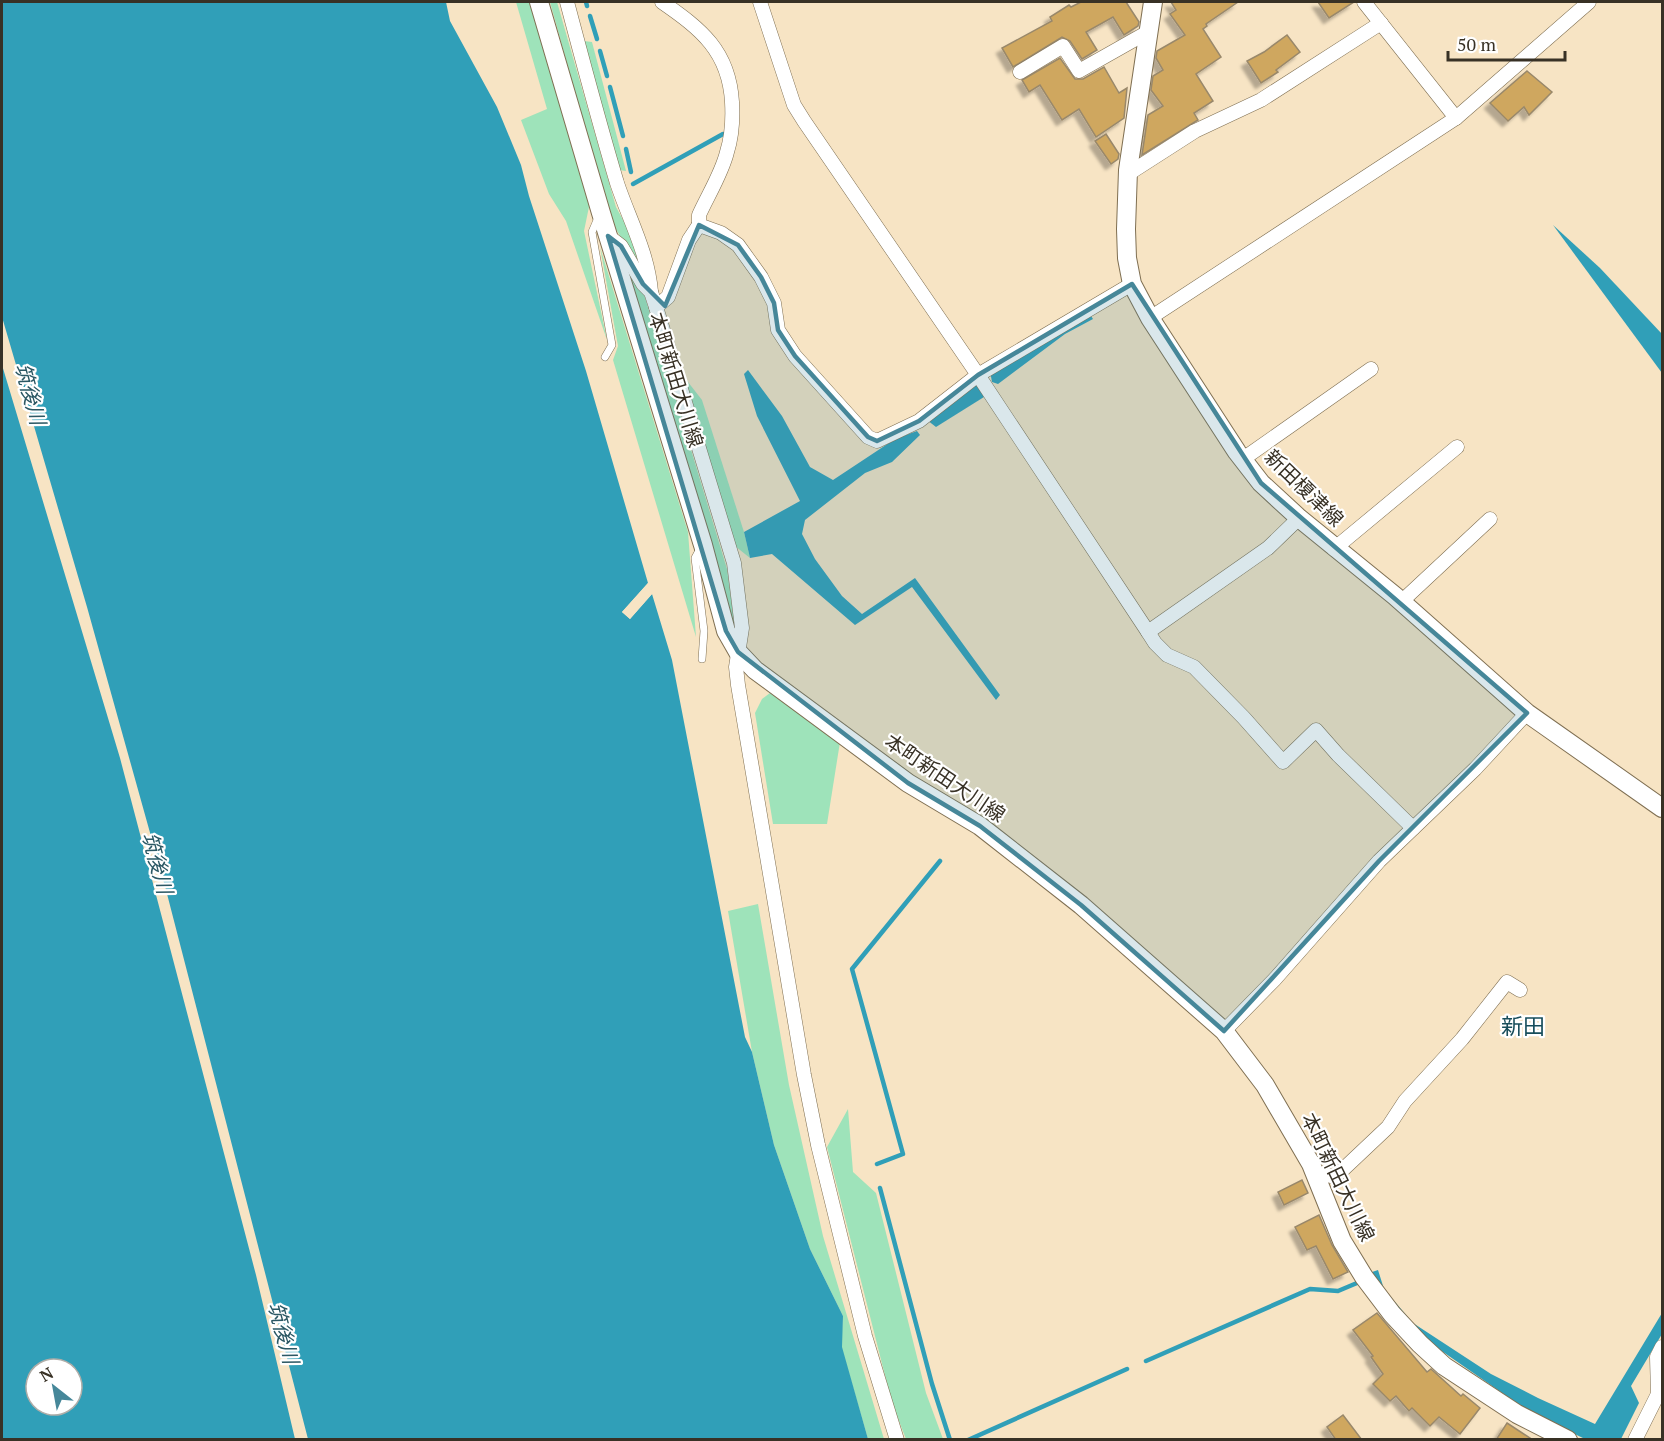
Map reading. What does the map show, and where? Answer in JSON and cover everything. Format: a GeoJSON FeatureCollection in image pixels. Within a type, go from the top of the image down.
{"type":"FeatureCollection","features":[{"type":"Feature","properties":{"kind":"main road","name":"本町新田大川線"},"geometry":{"type":"LineString","coordinates":[[539,2],[726,632],[738,652],[755,670],[908,783],[980,826],[1082,905],[1224,1031],[1265,1085],[1314,1172],[1342,1240],[1364,1277],[1392,1314],[1444,1365],[1508,1408],[1568,1440]]}},
{"type":"Feature","properties":{"kind":"main road","name":"新田榎津線"},"geometry":{"type":"LineString","coordinates":[[1153,2],[1128,174],[1126,248],[1132,284],[1150,318],[1261,483],[1334,549],[1401,602],[1527,713],[1662,808]]}},
{"type":"Feature","properties":{"kind":"street"},"geometry":{"type":"LineString","coordinates":[[567,2],[617,183],[639,239],[651,292],[734,563],[742,628],[736,668],[738,685],[813,1121],[865,1336],[897,1440]]}},
{"type":"Feature","properties":{"kind":"street"},"geometry":{"type":"LineString","coordinates":[[656,307],[668,297],[689,240],[699,225],[699,215],[727,153],[733,120],[731,82],[722,57],[687,19],[662,2]]}},
{"type":"Feature","properties":{"kind":"street"},"geometry":{"type":"LineString","coordinates":[[760,2],[794,105],[978,375],[1155,643],[1167,655],[1194,667],[1283,762],[1316,730],[1338,755],[1413,828]]}},
{"type":"Feature","properties":{"kind":"street"},"geometry":{"type":"LineString","coordinates":[[1364,2],[1456,118]]}},
{"type":"Feature","properties":{"kind":"street"},"geometry":{"type":"LineString","coordinates":[[1150,318],[1456,118],[1589,2]]}},
{"type":"Feature","properties":{"kind":"street"},"geometry":{"type":"LineString","coordinates":[[1128,174],[1195,130],[1261,100],[1381,23]]}},
{"type":"Feature","properties":{"kind":"street"},"geometry":{"type":"LineString","coordinates":[[1020,72],[1063,46],[1079,71],[1148,32]]}},
{"type":"Feature","properties":{"kind":"street"},"geometry":{"type":"LineString","coordinates":[[699,225],[721,232],[738,244],[761,277],[774,303],[778,330],[795,356],[868,437],[877,441],[919,421],[978,375],[1132,284]]}},
{"type":"Feature","properties":{"kind":"street"},"geometry":{"type":"LineString","coordinates":[[608,236],[621,246],[651,292]]}},
{"type":"Feature","properties":{"kind":"street"},"geometry":{"type":"LineString","coordinates":[[1243,459],[1371,369]]}},
{"type":"Feature","properties":{"kind":"street"},"geometry":{"type":"LineString","coordinates":[[1334,549],[1457,447]]}},
{"type":"Feature","properties":{"kind":"street"},"geometry":{"type":"LineString","coordinates":[[1148,632],[1268,548],[1299,518]]}},
{"type":"Feature","properties":{"kind":"street"},"geometry":{"type":"LineString","coordinates":[[1401,602],[1490,519]]}},
{"type":"Feature","properties":{"kind":"street"},"geometry":{"type":"LineString","coordinates":[[1224,1031],[1274,980],[1379,861],[1475,769],[1527,713]]}},
{"type":"Feature","properties":{"kind":"street"},"geometry":{"type":"LineString","coordinates":[[1314,1172],[1335,1177],[1388,1127],[1405,1101],[1462,1039],[1508,982],[1520,990]]}},
{"type":"Feature","properties":{"kind":"street"},"geometry":{"type":"LineString","coordinates":[[1635,1440],[1658,1394],[1657,1357],[1662,1347]]}},
{"type":"Feature","properties":{"kind":"lane"},"geometry":{"type":"LineString","coordinates":[[601,213],[592,232],[612,345],[605,357]]}},
{"type":"Feature","properties":{"kind":"lane"},"geometry":{"type":"LineString","coordinates":[[702,545],[695,558],[704,631],[702,659]]}},
{"type":"Feature","properties":{"kind":"highlighted area"},"geometry":{"type":"Polygon","coordinates":[[[699,225],[738,245],[761,277],[774,303],[778,330],[795,356],[868,437],[877,441],[919,421],[978,375],[1132,284],[1261,483],[1527,713],[1379,861],[1224,1031],[1081,905],[980,826],[908,783],[738,652],[726,631],[608,236],[621,246],[643,284],[665,306],[699,225]]]}},
{"type":"Feature","properties":{"kind":"green space"},"geometry":{"type":"Polygon","coordinates":[[[516,2],[530,2],[590,202],[584,231],[607,340],[566,221],[549,194],[521,120],[547,109],[516,2]]]}},
{"type":"Feature","properties":{"kind":"green space"},"geometry":{"type":"Polygon","coordinates":[[[550,2],[557,2],[616,207],[634,240],[642,273],[610,219],[550,2]]]}},
{"type":"Feature","properties":{"kind":"green space"},"geometry":{"type":"Polygon","coordinates":[[[584,41],[592,42],[626,171],[619,170],[584,41]]]}},
{"type":"Feature","properties":{"kind":"green space"},"geometry":{"type":"Polygon","coordinates":[[[600,247],[688,532],[696,637],[613,360],[618,346],[600,247]]]}},
{"type":"Feature","properties":{"kind":"green space"},"geometry":{"type":"Polygon","coordinates":[[[621,257],[644,294],[727,569],[735,628],[621,257]]]}},
{"type":"Feature","properties":{"kind":"green space"},"geometry":{"type":"Polygon","coordinates":[[[681,373],[702,400],[744,532],[750,558],[735,546],[681,373]]]}},
{"type":"Feature","properties":{"kind":"green space"},"geometry":{"type":"Polygon","coordinates":[[[770,693],[840,742],[827,824],[773,824],[755,713],[762,699],[770,693]]]}},
{"type":"Feature","properties":{"kind":"green space"},"geometry":{"type":"Polygon","coordinates":[[[758,904],[789,1085],[823,1236],[884,1439],[868,1439],[841,1346],[843,1316],[810,1249],[774,1145],[752,1052],[728,911],[758,904]]]}},
{"type":"Feature","properties":{"kind":"green space"},"geometry":{"type":"Polygon","coordinates":[[[848,1109],[853,1172],[876,1193],[926,1393],[943,1439],[906,1439],[892,1403],[827,1147],[848,1109]]]}},
{"type":"Feature","properties":{"kind":"water","name":"筑後川"},"geometry":{"type":"Polygon","coordinates":[[[2,2],[446,2],[450,21],[497,107],[521,165],[586,371],[648,583],[622,612],[630,619],[652,594],[672,660],[745,1037],[752,1052],[774,1145],[810,1249],[843,1316],[842,1347],[868,1439],[2,1440],[2,2]]]}},
{"type":"Feature","properties":{"kind":"water"},"geometry":{"type":"Polygon","coordinates":[[[1553,225],[1600,268],[1662,334],[1662,373],[1553,225]]]}},
{"type":"Feature","properties":{"kind":"water"},"geometry":{"type":"Polygon","coordinates":[[[1087,310],[1093,319],[1065,334],[998,384],[992,382],[990,371],[1087,310]]]}},
{"type":"Feature","properties":{"kind":"water"},"geometry":{"type":"Polygon","coordinates":[[[748,370],[782,416],[810,467],[833,480],[895,439],[917,431],[920,435],[892,462],[865,473],[805,520],[802,534],[815,559],[842,596],[862,614],[915,578],[1000,695],[996,700],[912,587],[855,625],[772,554],[750,558],[744,532],[800,501],[757,416],[744,374],[748,370]]]}},
{"type":"Feature","properties":{"kind":"water"},"geometry":{"type":"Polygon","coordinates":[[[976,383],[982,388],[984,397],[936,427],[927,420],[976,383]]]}},
{"type":"Feature","properties":{"kind":"water"},"geometry":{"type":"Polygon","coordinates":[[[1378,1270],[1384,1289],[1413,1323],[1491,1374],[1595,1424],[1662,1313],[1662,1334],[1631,1386],[1639,1403],[1621,1439],[1585,1439],[1531,1413],[1410,1329],[1382,1294],[1372,1272],[1378,1270]]]}},
{"type":"Feature","properties":{"kind":"pier"},"geometry":{"type":"Polygon","coordinates":[[[2,317],[87,607],[166,890],[308,1439],[295,1439],[256,1275],[120,758],[2,365],[2,317]]]}},
{"type":"Feature","properties":{"kind":"pier"},"geometry":{"type":"Polygon","coordinates":[[[648,583],[649,586],[626,612],[630,615],[651,591],[652,594],[630,619],[622,612],[648,583]]]}},
{"type":"Feature","properties":{"kind":"building"},"geometry":{"type":"Polygon","coordinates":[[[1081,2],[1126,2],[1139,22],[1138,26],[1124,35],[1113,17],[1086,32],[1097,50],[1082,59],[1070,41],[1062,37],[1013,67],[1002,48],[1052,21],[1050,17],[1069,5],[1071,7],[1081,2]]]}},
{"type":"Feature","properties":{"kind":"building"},"geometry":{"type":"Polygon","coordinates":[[[1171,2],[1238,2],[1206,24],[1207,26],[1203,29],[1221,57],[1196,74],[1213,101],[1194,113],[1198,120],[1142,155],[1148,115],[1163,106],[1151,90],[1153,76],[1163,70],[1156,58],[1157,51],[1185,35],[1170,14],[1176,10],[1171,2]]]}},
{"type":"Feature","properties":{"kind":"building"},"geometry":{"type":"Polygon","coordinates":[[[1318,2],[1354,2],[1329,18],[1318,2]]]}},
{"type":"Feature","properties":{"kind":"building"},"geometry":{"type":"Polygon","coordinates":[[[1287,35],[1300,52],[1276,70],[1278,72],[1261,83],[1247,61],[1287,35]]]}},
{"type":"Feature","properties":{"kind":"building"},"geometry":{"type":"Polygon","coordinates":[[[1060,58],[1075,79],[1083,79],[1104,67],[1119,93],[1127,88],[1124,118],[1096,137],[1079,109],[1062,120],[1040,85],[1029,92],[1022,80],[1060,58]]]}},
{"type":"Feature","properties":{"kind":"building"},"geometry":{"type":"Polygon","coordinates":[[[1527,71],[1552,92],[1529,115],[1524,107],[1508,121],[1490,103],[1527,71]]]}},
{"type":"Feature","properties":{"kind":"building"},"geometry":{"type":"Polygon","coordinates":[[[1106,134],[1119,154],[1118,159],[1111,164],[1095,141],[1106,134]]]}},
{"type":"Feature","properties":{"kind":"building"},"geometry":{"type":"Polygon","coordinates":[[[1302,1180],[1308,1193],[1284,1205],[1278,1192],[1302,1180]]]}},
{"type":"Feature","properties":{"kind":"building"},"geometry":{"type":"Polygon","coordinates":[[[1319,1215],[1332,1245],[1348,1272],[1333,1279],[1316,1246],[1307,1250],[1295,1227],[1319,1215]]]}},
{"type":"Feature","properties":{"kind":"building"},"geometry":{"type":"Polygon","coordinates":[[[1377,1313],[1427,1372],[1431,1369],[1461,1396],[1463,1394],[1480,1408],[1460,1434],[1439,1417],[1430,1426],[1412,1408],[1409,1411],[1396,1396],[1390,1401],[1373,1384],[1383,1374],[1371,1357],[1373,1356],[1353,1330],[1377,1313]]]}},
{"type":"Feature","properties":{"kind":"building"},"geometry":{"type":"Polygon","coordinates":[[[1343,1415],[1362,1440],[1336,1440],[1327,1427],[1343,1415]]]}},
{"type":"Feature","properties":{"kind":"building"},"geometry":{"type":"Polygon","coordinates":[[[1507,1423],[1533,1440],[1496,1440],[1507,1423]]]}},
{"type":"Feature","properties":{"kind":"waterway"},"geometry":{"type":"LineString","coordinates":[[586,2],[587,6]]}},
{"type":"Feature","properties":{"kind":"waterway"},"geometry":{"type":"LineString","coordinates":[[590,16],[597,39]]}},
{"type":"Feature","properties":{"kind":"waterway"},"geometry":{"type":"LineString","coordinates":[[600,51],[607,76]]}},
{"type":"Feature","properties":{"kind":"waterway"},"geometry":{"type":"LineString","coordinates":[[610,87],[623,136]]}},
{"type":"Feature","properties":{"kind":"waterway"},"geometry":{"type":"LineString","coordinates":[[633,184],[723,134]]}},
{"type":"Feature","properties":{"kind":"waterway"},"geometry":{"type":"LineString","coordinates":[[626,149],[631,172]]}},
{"type":"Feature","properties":{"kind":"waterway"},"geometry":{"type":"LineString","coordinates":[[877,1164],[903,1154],[852,969],[940,861]]}},
{"type":"Feature","properties":{"kind":"waterway"},"geometry":{"type":"LineString","coordinates":[[880,1188],[932,1384],[950,1440]]}},
{"type":"Feature","properties":{"kind":"waterway"},"geometry":{"type":"LineString","coordinates":[[1146,1361],[1310,1289],[1338,1291],[1357,1283]]}},
{"type":"Feature","properties":{"kind":"waterway"},"geometry":{"type":"LineString","coordinates":[[968,1440],[1127,1369]]}},
{"type":"Feature","properties":{"kind":"district","name":"新田"},"geometry":{"type":"Point","coordinates":[1523,1026]}}]}
